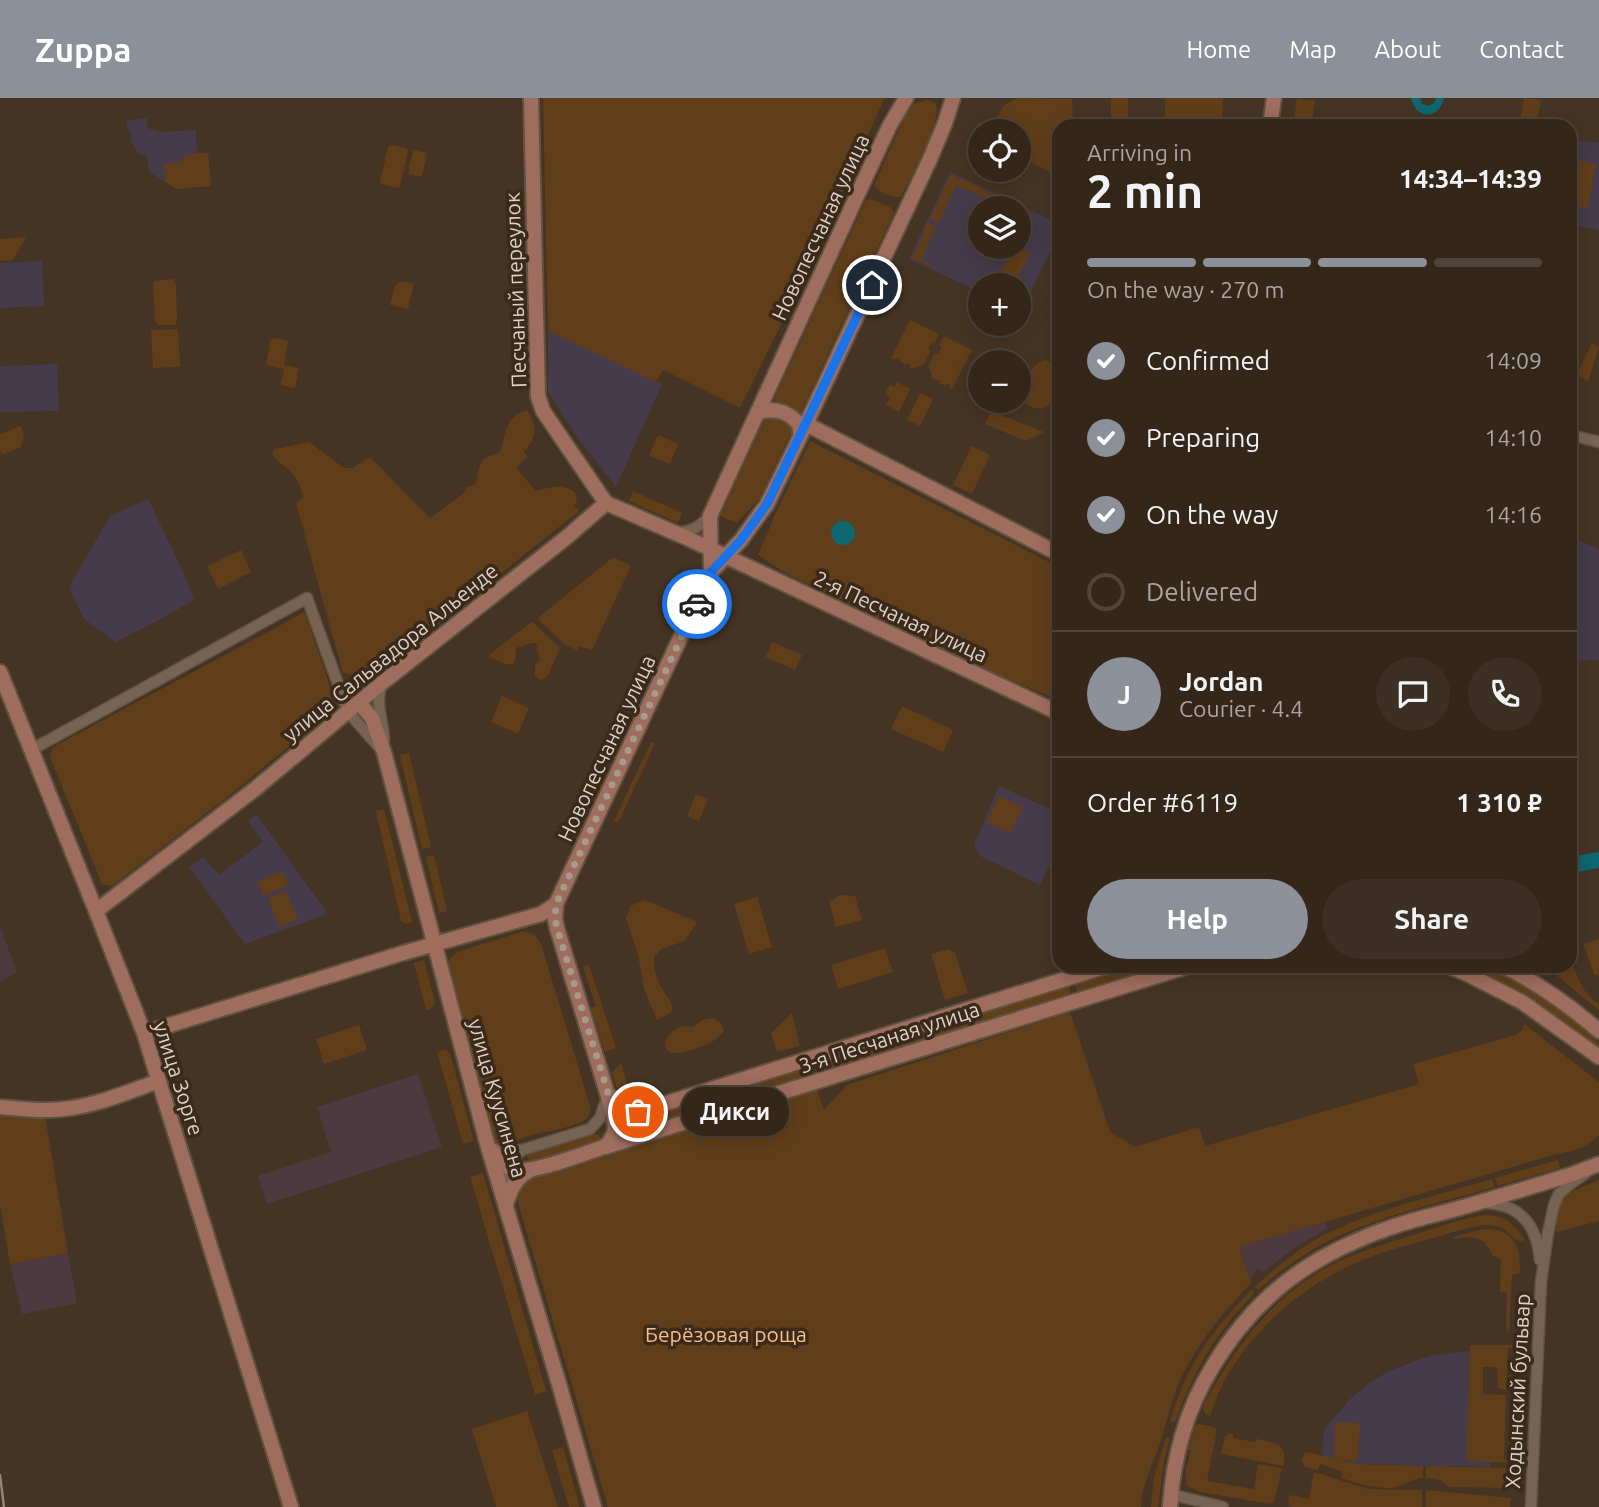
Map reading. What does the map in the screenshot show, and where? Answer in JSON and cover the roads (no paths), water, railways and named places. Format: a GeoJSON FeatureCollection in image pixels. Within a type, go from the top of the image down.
{"type":"FeatureCollection","features":[{"type":"Feature","properties":{"kind":"street","name":"Песчаный переулок"},"geometry":{"type":"LineString","coordinates":[[531,98],[538,396],[543,411],[606,503]]}},
{"type":"Feature","properties":{"kind":"street"},"geometry":{"type":"LineString","coordinates":[[940,98],[944,104],[945,123]]}},
{"type":"Feature","properties":{"kind":"street"},"geometry":{"type":"LineString","coordinates":[[803,431],[930,159],[953,98]]}},
{"type":"Feature","properties":{"kind":"street"},"geometry":{"type":"LineString","coordinates":[[1271,119],[1274,98]]}},
{"type":"Feature","properties":{"kind":"street","name":"Новопесчаная улица"},"geometry":{"type":"LineString","coordinates":[[710,516],[867,174],[903,102]]}},
{"type":"Feature","properties":{"kind":"street"},"geometry":{"type":"LineString","coordinates":[[758,413],[772,409],[785,414],[797,421],[803,431],[1052,551]]}},
{"type":"Feature","properties":{"kind":"street","name":"Новопесчаная улица"},"geometry":{"type":"LineString","coordinates":[[556,904],[718,553],[741,540],[767,504],[803,431]]}},
{"type":"Feature","properties":{"kind":"street"},"geometry":{"type":"LineString","coordinates":[[1577,437],[1599,442]]}},
{"type":"Feature","properties":{"kind":"street"},"geometry":{"type":"LineString","coordinates":[[606,503],[718,553]]}},
{"type":"Feature","properties":{"kind":"street","name":"улица Сальвадора Альенде"},"geometry":{"type":"LineString","coordinates":[[96,911],[255,789],[606,503]]}},
{"type":"Feature","properties":{"kind":"street"},"geometry":{"type":"LineString","coordinates":[[672,531],[690,531],[710,516]]}},
{"type":"Feature","properties":{"kind":"street"},"geometry":{"type":"LineString","coordinates":[[710,516],[718,553]]}},
{"type":"Feature","properties":{"kind":"street","name":"2-я Песчаная улица"},"geometry":{"type":"LineString","coordinates":[[718,553],[1052,710]]}},
{"type":"Feature","properties":{"kind":"street"},"geometry":{"type":"LineString","coordinates":[[31,750],[307,598],[354,708]]}},
{"type":"Feature","properties":{"kind":"street","name":"улица Зорге"},"geometry":{"type":"LineString","coordinates":[[0,672],[144,1033],[291,1507]]}},
{"type":"Feature","properties":{"kind":"street"},"geometry":{"type":"LineString","coordinates":[[382,683],[378,701],[384,728],[384,752]]}},
{"type":"Feature","properties":{"kind":"street","name":"улица Куусинена"},"geometry":{"type":"LineString","coordinates":[[354,708],[372,718],[384,752],[488,1147],[594,1507]]}},
{"type":"Feature","properties":{"kind":"street"},"geometry":{"type":"LineString","coordinates":[[144,1033],[434,943],[532,916],[547,911],[556,904]]}},
{"type":"Feature","properties":{"kind":"street"},"geometry":{"type":"LineString","coordinates":[[556,904],[555,919],[560,940],[614,1116],[615,1131],[608,1144],[601,1148]]}},
{"type":"Feature","properties":{"kind":"street"},"geometry":{"type":"LineString","coordinates":[[532,916],[547,922],[560,940]]}},
{"type":"Feature","properties":{"kind":"street","name":"3-я Песчаная улица"},"geometry":{"type":"LineString","coordinates":[[608,1093],[622,1108],[638,1112],[1085,973]]}},
{"type":"Feature","properties":{"kind":"street","name":"3-я Песчаная улица"},"geometry":{"type":"LineString","coordinates":[[529,1171],[1165,973]]}},
{"type":"Feature","properties":{"kind":"street"},"geometry":{"type":"LineString","coordinates":[[1467,973],[1522,1002],[1599,1057]]}},
{"type":"Feature","properties":{"kind":"street"},"geometry":{"type":"LineString","coordinates":[[1516,973],[1576,1011],[1599,1031]]}},
{"type":"Feature","properties":{"kind":"street"},"geometry":{"type":"LineString","coordinates":[[0,1107],[47,1110],[71,1108],[159,1082]]}},
{"type":"Feature","properties":{"kind":"street"},"geometry":{"type":"LineString","coordinates":[[488,1147],[505,1152],[522,1150],[590,1129],[600,1118],[608,1093]]}},
{"type":"Feature","properties":{"kind":"street"},"geometry":{"type":"LineString","coordinates":[[488,1147],[502,1164],[518,1171],[529,1171]]}},
{"type":"Feature","properties":{"kind":"street"},"geometry":{"type":"LineString","coordinates":[[506,1205],[505,1184],[509,1168],[512,1160],[522,1150]]}},
{"type":"Feature","properties":{"kind":"street"},"geometry":{"type":"LineString","coordinates":[[1223,1507],[1170,1500],[1181,1441],[1206,1376],[1232,1335],[1265,1299],[1310,1264],[1390,1228],[1597,1165]]}},
{"type":"Feature","properties":{"kind":"street","name":"Ходынский бульвар"},"geometry":{"type":"LineString","coordinates":[[1531,1507],[1542,1278],[1549,1224],[1559,1194],[1597,1165]]}},
{"type":"Feature","properties":{"kind":"street"},"geometry":{"type":"LineString","coordinates":[[506,1205],[518,1178],[529,1171]]}},
{"type":"Feature","properties":{"kind":"street","name":"Ходынский бульвар"},"geometry":{"type":"LineString","coordinates":[[1478,1203],[1509,1207],[1520,1213],[1528,1222],[1535,1234],[1542,1278]]}},
{"type":"Feature","properties":{"kind":"water"},"geometry":{"type":"Polygon","coordinates":[[[1411,98],[1420,98],[1422,104],[1428,106],[1434,103],[1436,98],[1444,98],[1437,110],[1428,114],[1418,110],[1411,98]]]}},
{"type":"Feature","properties":{"kind":"water"},"geometry":{"type":"Polygon","coordinates":[[[843,521],[854,528],[855,533],[848,544],[843,545],[832,538],[831,533],[838,522],[843,521]]]}},
{"type":"Feature","properties":{"kind":"waterway"},"geometry":{"type":"LineString","coordinates":[[1577,864],[1599,860]]}},
{"type":"Feature","properties":{"kind":"railway"},"geometry":{"type":"LineString","coordinates":[[0,1475],[4,1507]]}},
{"type":"Feature","properties":{"kind":"place","name":"Дикси"},"geometry":{"type":"Point","coordinates":[638,1112]}},
{"type":"Feature","properties":{"kind":"park label","name":"Берёзовая роща"},"geometry":{"type":"Point","coordinates":[726,1334]}}]}
